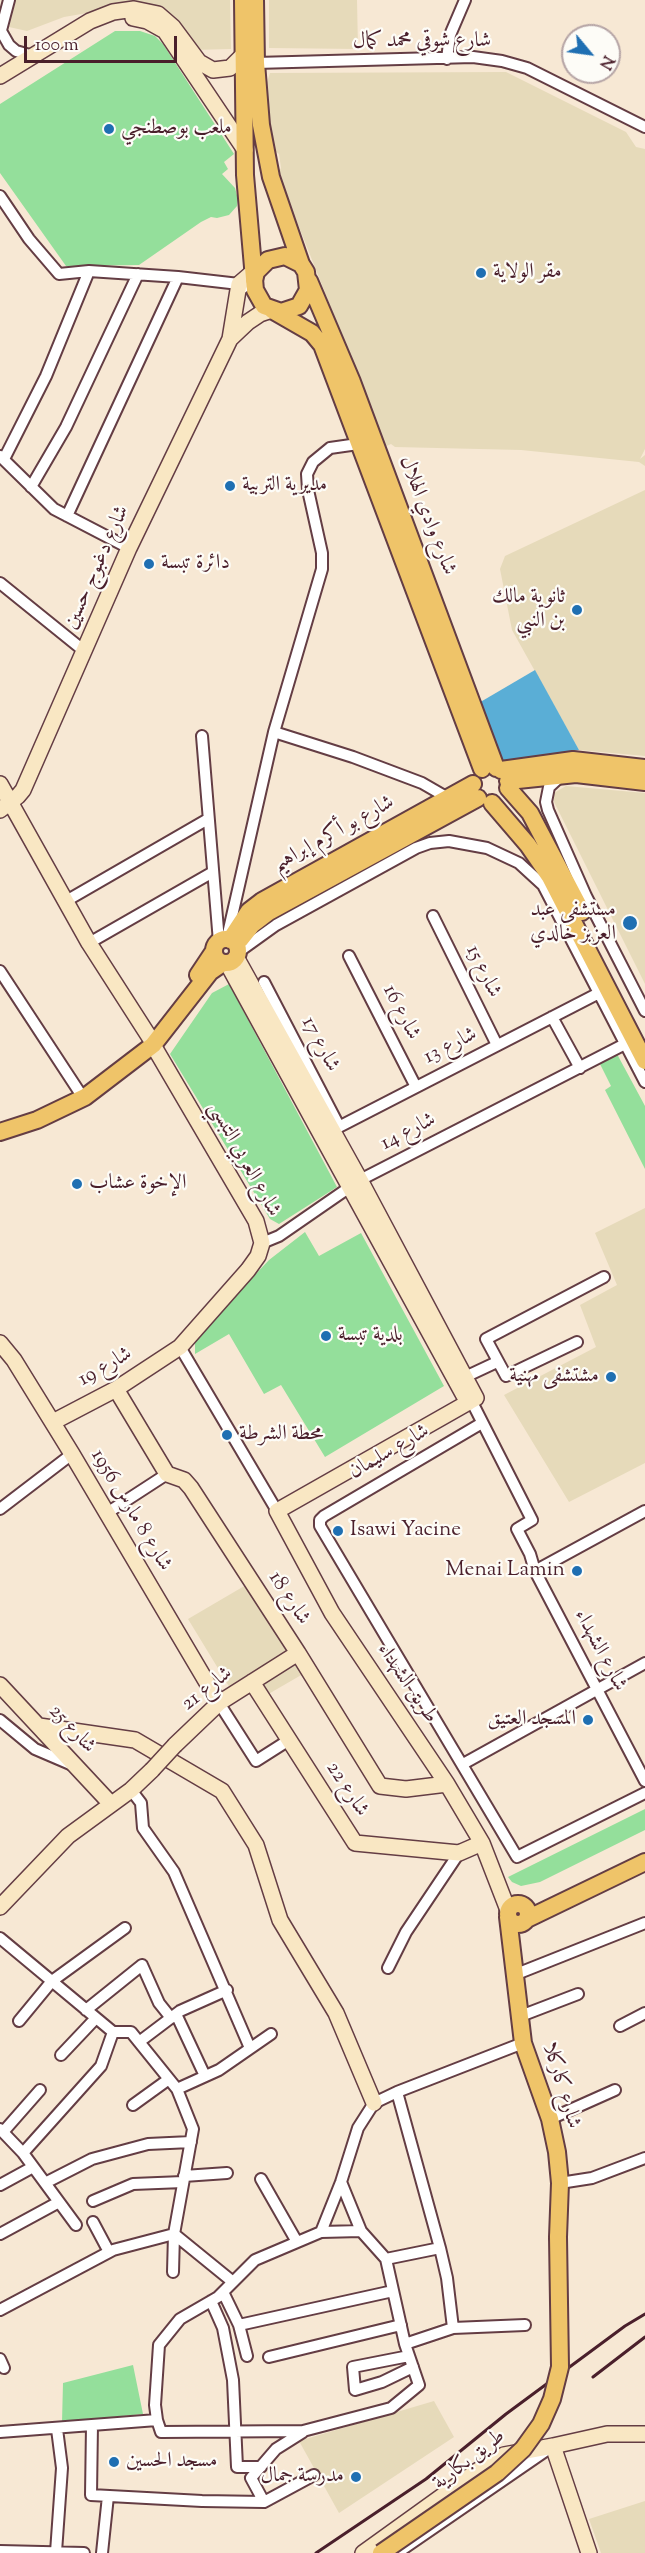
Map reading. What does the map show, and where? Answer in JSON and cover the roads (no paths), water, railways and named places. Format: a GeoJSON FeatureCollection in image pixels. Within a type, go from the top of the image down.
{"type":"FeatureCollection","features":[{"type":"Feature","properties":{"kind":"main road"},"geometry":{"type":"LineString","coordinates":[[243,0],[250,59],[271,177],[309,281],[308,290],[299,306],[291,310],[272,310],[258,298],[252,275],[245,150],[250,59],[255,0]]}},
{"type":"Feature","properties":{"kind":"main road"},"geometry":{"type":"LineString","coordinates":[[252,275],[268,260],[285,256],[301,264]]}},
{"type":"Feature","properties":{"kind":"main road","name":"شارع وادي الهلال"},"geometry":{"type":"LineString","coordinates":[[309,281],[329,326],[367,442],[499,775],[523,802],[541,831],[645,1035]]}},
{"type":"Feature","properties":{"kind":"main road","name":"شارع وادي الهلال"},"geometry":{"type":"LineString","coordinates":[[272,310],[318,338],[367,442]]}},
{"type":"Feature","properties":{"kind":"main road"},"geometry":{"type":"LineString","coordinates":[[645,768],[573,760],[474,778],[481,795],[528,845],[562,898],[645,1060]]}},
{"type":"Feature","properties":{"kind":"main road"},"geometry":{"type":"LineString","coordinates":[[499,775],[564,774],[645,782]]}},
{"type":"Feature","properties":{"kind":"main road"},"geometry":{"type":"LineString","coordinates":[[481,795],[502,799],[499,775]]}},
{"type":"Feature","properties":{"kind":"main road","name":"شارع بو أكرم إبراهيم"},"geometry":{"type":"LineString","coordinates":[[228,950],[249,911],[262,901],[448,798],[481,795]]}},
{"type":"Feature","properties":{"kind":"main road","name":"شارع بو أكرم إبراهيم"},"geometry":{"type":"LineString","coordinates":[[228,950],[270,912],[481,795]]}},
{"type":"Feature","properties":{"kind":"main road"},"geometry":{"type":"LineString","coordinates":[[0,1132],[37,1120],[85,1097],[151,1042],[228,950]]}},
{"type":"Feature","properties":{"kind":"main road"},"geometry":{"type":"LineString","coordinates":[[0,1126],[37,1113],[80,1092],[151,1042]]}},
{"type":"Feature","properties":{"kind":"main road"},"geometry":{"type":"LineString","coordinates":[[519,1913],[547,1902],[645,1854]]}},
{"type":"Feature","properties":{"kind":"main road"},"geometry":{"type":"LineString","coordinates":[[519,1913],[645,1862]]}},
{"type":"Feature","properties":{"kind":"main road","name":"شارع كاركلا"},"geometry":{"type":"LineString","coordinates":[[519,1913],[510,1949],[518,2017],[523,2043],[550,2119],[557,2152],[560,2183],[558,2236]]}},
{"type":"Feature","properties":{"kind":"main road","name":"طريق بكارية"},"geometry":{"type":"LineString","coordinates":[[381,2553],[497,2473],[523,2449],[541,2424],[552,2399],[560,2367],[558,2236]]}},
{"type":"Feature","properties":{"kind":"street"},"geometry":{"type":"LineString","coordinates":[[9,0],[0,33],[16,51],[33,56],[113,20],[132,18],[147,21],[165,31],[245,150]]}},
{"type":"Feature","properties":{"kind":"street"},"geometry":{"type":"LineString","coordinates":[[447,59],[450,35],[465,0]]}},
{"type":"Feature","properties":{"kind":"street"},"geometry":{"type":"LineString","coordinates":[[0,76],[90,21],[113,12],[134,9],[158,14],[173,27],[199,62],[213,70],[230,68],[250,59]]}},
{"type":"Feature","properties":{"kind":"street","name":"شارع شوقي محمد كمال"},"geometry":{"type":"LineString","coordinates":[[250,59],[473,57],[502,61],[527,68],[645,127]]}},
{"type":"Feature","properties":{"kind":"street"},"geometry":{"type":"LineString","coordinates":[[0,196],[29,238],[59,274],[89,271],[178,277],[252,275],[230,339]]}},
{"type":"Feature","properties":{"kind":"street"},"geometry":{"type":"LineString","coordinates":[[89,271],[46,376],[2,458],[54,509],[129,548]]}},
{"type":"Feature","properties":{"kind":"street"},"geometry":{"type":"LineString","coordinates":[[31,487],[66,427],[138,274]]}},
{"type":"Feature","properties":{"kind":"street"},"geometry":{"type":"LineString","coordinates":[[67,516],[178,277]]}},
{"type":"Feature","properties":{"kind":"street"},"geometry":{"type":"LineString","coordinates":[[230,339],[248,322],[272,310]]}},
{"type":"Feature","properties":{"kind":"street","name":"شارع دغبوج حسين"},"geometry":{"type":"LineString","coordinates":[[5,806],[22,790],[129,548],[230,339]]}},
{"type":"Feature","properties":{"kind":"street"},"geometry":{"type":"LineString","coordinates":[[228,950],[274,732],[322,569],[322,553],[308,490],[307,474],[313,462],[330,448],[367,442]]}},
{"type":"Feature","properties":{"kind":"street"},"geometry":{"type":"LineString","coordinates":[[0,583],[83,650]]}},
{"type":"Feature","properties":{"kind":"street"},"geometry":{"type":"LineString","coordinates":[[274,732],[353,757],[422,783],[448,798]]}},
{"type":"Feature","properties":{"kind":"street"},"geometry":{"type":"LineString","coordinates":[[202,736],[213,872],[228,950],[330,1131],[355,1183],[482,1423]]}},
{"type":"Feature","properties":{"kind":"street"},"geometry":{"type":"LineString","coordinates":[[564,774],[549,787],[546,802],[548,810],[586,896],[645,1011]]}},
{"type":"Feature","properties":{"kind":"street","name":"شارع العربي التبسي"},"geometry":{"type":"LineString","coordinates":[[0,784],[5,806],[66,901],[256,1221],[262,1243],[258,1256],[180,1347]]}},
{"type":"Feature","properties":{"kind":"street"},"geometry":{"type":"LineString","coordinates":[[66,901],[208,819]]}},
{"type":"Feature","properties":{"kind":"street"},"geometry":{"type":"LineString","coordinates":[[228,950],[416,848],[430,843],[449,841],[487,848],[519,863],[543,885],[562,898],[564,924]]}},
{"type":"Feature","properties":{"kind":"street"},"geometry":{"type":"LineString","coordinates":[[89,943],[213,872]]}},
{"type":"Feature","properties":{"kind":"street"},"geometry":{"type":"LineString","coordinates":[[543,885],[645,1082]]}},
{"type":"Feature","properties":{"kind":"street","name":"شارع 15"},"geometry":{"type":"LineString","coordinates":[[433,916],[497,1045]]}},
{"type":"Feature","properties":{"kind":"street","name":"شارع 16"},"geometry":{"type":"LineString","coordinates":[[349,956],[416,1087]]}},
{"type":"Feature","properties":{"kind":"street"},"geometry":{"type":"LineString","coordinates":[[0,971],[80,1092]]}},
{"type":"Feature","properties":{"kind":"street","name":"شارع 17"},"geometry":{"type":"LineString","coordinates":[[264,982],[330,1131]]}},
{"type":"Feature","properties":{"kind":"street","name":"شارع 13"},"geometry":{"type":"LineString","coordinates":[[330,1131],[599,993]]}},
{"type":"Feature","properties":{"kind":"street"},"geometry":{"type":"LineString","coordinates":[[552,1017],[580,1068]]}},
{"type":"Feature","properties":{"kind":"street","name":"شارع 14"},"geometry":{"type":"LineString","coordinates":[[262,1243],[279,1236],[355,1183],[626,1044]]}},
{"type":"Feature","properties":{"kind":"street"},"geometry":{"type":"LineString","coordinates":[[355,1183],[465,1377],[473,1403]]}},
{"type":"Feature","properties":{"kind":"street"},"geometry":{"type":"LineString","coordinates":[[577,1342],[506,1376],[486,1339],[604,1277]]}},
{"type":"Feature","properties":{"kind":"street","name":"شارع 8 مارس 1956"},"geometry":{"type":"LineString","coordinates":[[0,1343],[14,1360],[72,1454],[219,1703]]}},
{"type":"Feature","properties":{"kind":"street","name":"شارع 19"},"geometry":{"type":"LineString","coordinates":[[52,1422],[116,1389],[180,1347]]}},
{"type":"Feature","properties":{"kind":"street","name":"طريق الشهداء"},"geometry":{"type":"LineString","coordinates":[[180,1347],[277,1511],[332,1613],[447,1784],[482,1843],[499,1882],[519,1913]]}},
{"type":"Feature","properties":{"kind":"street"},"geometry":{"type":"LineString","coordinates":[[465,1377],[497,1362]]}},
{"type":"Feature","properties":{"kind":"street","name":"شارع 18"},"geometry":{"type":"LineString","coordinates":[[116,1389],[167,1474],[184,1480],[191,1488],[298,1653],[380,1786],[406,1789],[447,1784]]}},
{"type":"Feature","properties":{"kind":"street"},"geometry":{"type":"LineString","coordinates":[[277,1511],[473,1403]]}},
{"type":"Feature","properties":{"kind":"street","name":"شارع سليمان"},"geometry":{"type":"LineString","coordinates":[[463,1764],[366,1607],[320,1526],[320,1520],[346,1501],[482,1423]]}},
{"type":"Feature","properties":{"kind":"street","name":"شارع الشهداء"},"geometry":{"type":"LineString","coordinates":[[482,1423],[532,1520],[517,1529],[530,1554],[535,1571],[645,1781]]}},
{"type":"Feature","properties":{"kind":"street"},"geometry":{"type":"LineString","coordinates":[[0,1509],[72,1454]]}},
{"type":"Feature","properties":{"kind":"street"},"geometry":{"type":"LineString","coordinates":[[107,1513],[167,1474]]}},
{"type":"Feature","properties":{"kind":"street"},"geometry":{"type":"LineString","coordinates":[[535,1571],[645,1511]]}},
{"type":"Feature","properties":{"kind":"street","name":"شارع 21"},"geometry":{"type":"LineString","coordinates":[[0,1907],[68,1836],[131,1790],[219,1703],[298,1653]]}},
{"type":"Feature","properties":{"kind":"street"},"geometry":{"type":"LineString","coordinates":[[645,1663],[463,1764],[517,1857],[645,1792]]}},
{"type":"Feature","properties":{"kind":"street","name":"شارع 22"},"geometry":{"type":"LineString","coordinates":[[252,1682],[355,1843],[459,1852],[482,1843]]}},
{"type":"Feature","properties":{"kind":"street","name":"شارع 25"},"geometry":{"type":"LineString","coordinates":[[0,1685],[111,1804]]}},
{"type":"Feature","properties":{"kind":"street"},"geometry":{"type":"LineString","coordinates":[[219,1703],[256,1761],[290,1740]]}},
{"type":"Feature","properties":{"kind":"street"},"geometry":{"type":"LineString","coordinates":[[0,1720],[35,1749],[75,1766]]}},
{"type":"Feature","properties":{"kind":"street"},"geometry":{"type":"LineString","coordinates":[[39,1726],[135,1740],[222,1791],[256,1845],[280,1920],[336,2013],[374,2103]]}},
{"type":"Feature","properties":{"kind":"street"},"geometry":{"type":"LineString","coordinates":[[131,1790],[141,1803],[143,1828],[174,1872],[250,2048]]}},
{"type":"Feature","properties":{"kind":"street"},"geometry":{"type":"LineString","coordinates":[[388,1968],[406,1932],[459,1852]]}},
{"type":"Feature","properties":{"kind":"street"},"geometry":{"type":"LineString","coordinates":[[514,1975],[645,1923]]}},
{"type":"Feature","properties":{"kind":"street"},"geometry":{"type":"LineString","coordinates":[[19,2021],[52,1981],[125,1928]]}},
{"type":"Feature","properties":{"kind":"street"},"geometry":{"type":"LineString","coordinates":[[0,1938],[113,2032],[130,2032],[177,2089],[193,2128],[174,2234],[173,2272]]}},
{"type":"Feature","properties":{"kind":"street"},"geometry":{"type":"LineString","coordinates":[[86,2010],[142,1965],[159,2003],[174,2016],[205,2076]]}},
{"type":"Feature","properties":{"kind":"street"},"geometry":{"type":"LineString","coordinates":[[139,2042],[174,2016],[226,1990]]}},
{"type":"Feature","properties":{"kind":"street"},"geometry":{"type":"LineString","coordinates":[[518,2017],[578,1994]]}},
{"type":"Feature","properties":{"kind":"street"},"geometry":{"type":"LineString","coordinates":[[621,2025],[645,2013]]}},
{"type":"Feature","properties":{"kind":"street"},"geometry":{"type":"LineString","coordinates":[[61,2055],[96,2018]]}},
{"type":"Feature","properties":{"kind":"street"},"geometry":{"type":"LineString","coordinates":[[23,2153],[101,2066],[113,2032]]}},
{"type":"Feature","properties":{"kind":"street"},"geometry":{"type":"LineString","coordinates":[[177,2089],[219,2070],[271,2034]]}},
{"type":"Feature","properties":{"kind":"street"},"geometry":{"type":"LineString","coordinates":[[321,2232],[341,2182],[358,2128],[374,2103],[523,2043]]}},
{"type":"Feature","properties":{"kind":"street"},"geometry":{"type":"LineString","coordinates":[[133,2105],[169,2079]]}},
{"type":"Feature","properties":{"kind":"street"},"geometry":{"type":"LineString","coordinates":[[40,2090],[2,2130],[23,2153],[76,2225]]}},
{"type":"Feature","properties":{"kind":"street"},"geometry":{"type":"LineString","coordinates":[[550,2119],[615,2090]]}},
{"type":"Feature","properties":{"kind":"street"},"geometry":{"type":"LineString","coordinates":[[397,2092],[440,2248],[447,2278],[453,2328]]}},
{"type":"Feature","properties":{"kind":"street"},"geometry":{"type":"LineString","coordinates":[[45,2183],[92,2159],[148,2144],[191,2142]]}},
{"type":"Feature","properties":{"kind":"street"},"geometry":{"type":"LineString","coordinates":[[560,2183],[592,2178],[645,2158]]}},
{"type":"Feature","properties":{"kind":"street"},"geometry":{"type":"LineString","coordinates":[[0,2185],[33,2167]]}},
{"type":"Feature","properties":{"kind":"street"},"geometry":{"type":"LineString","coordinates":[[93,2201],[133,2184],[227,2173]]}},
{"type":"Feature","properties":{"kind":"street"},"geometry":{"type":"LineString","coordinates":[[261,2179],[297,2242]]}},
{"type":"Feature","properties":{"kind":"street"},"geometry":{"type":"LineString","coordinates":[[341,2182],[361,2231],[386,2259],[405,2344],[419,2385],[391,2408],[303,2432],[161,2432],[154,2406],[159,2344],[180,2319],[223,2292],[255,2260],[321,2232],[361,2231]]}},
{"type":"Feature","properties":{"kind":"street"},"geometry":{"type":"LineString","coordinates":[[0,2234],[59,2202]]}},
{"type":"Feature","properties":{"kind":"street"},"geometry":{"type":"LineString","coordinates":[[93,2222],[109,2252]]}},
{"type":"Feature","properties":{"kind":"street"},"geometry":{"type":"LineString","coordinates":[[0,2310],[109,2252],[174,2234]]}},
{"type":"Feature","properties":{"kind":"street"},"geometry":{"type":"LineString","coordinates":[[174,2234],[233,2282]]}},
{"type":"Feature","properties":{"kind":"street"},"geometry":{"type":"LineString","coordinates":[[386,2259],[440,2248]]}},
{"type":"Feature","properties":{"kind":"street"},"geometry":{"type":"LineString","coordinates":[[223,2292],[239,2325],[248,2355]]}},
{"type":"Feature","properties":{"kind":"street"},"geometry":{"type":"LineString","coordinates":[[239,2325],[393,2292]]}},
{"type":"Feature","properties":{"kind":"street"},"geometry":{"type":"LineString","coordinates":[[211,2301],[223,2328],[233,2380],[237,2467],[261,2467]]}},
{"type":"Feature","properties":{"kind":"street"},"geometry":{"type":"LineString","coordinates":[[269,2357],[401,2325]]}},
{"type":"Feature","properties":{"kind":"street"},"geometry":{"type":"LineString","coordinates":[[405,2344],[453,2328],[525,2325]]}},
{"type":"Feature","properties":{"kind":"street"},"geometry":{"type":"LineString","coordinates":[[411,2361],[381,2382],[356,2390],[353,2367],[411,2361]]}},
{"type":"Feature","properties":{"kind":"street"},"geometry":{"type":"LineString","coordinates":[[0,2432],[157,2420]]}},
{"type":"Feature","properties":{"kind":"street"},"geometry":{"type":"LineString","coordinates":[[92,2426],[91,2495],[202,2502],[264,2502],[314,2475]]}},
{"type":"Feature","properties":{"kind":"street"},"geometry":{"type":"LineString","coordinates":[[56,2552],[62,2468],[57,2429]]}},
{"type":"Feature","properties":{"kind":"street"},"geometry":{"type":"LineString","coordinates":[[264,2502],[251,2478],[276,2449],[303,2432]]}},
{"type":"Feature","properties":{"kind":"street"},"geometry":{"type":"LineString","coordinates":[[363,2553],[477,2471],[504,2455],[607,2434],[645,2434]]}},
{"type":"Feature","properties":{"kind":"street"},"geometry":{"type":"LineString","coordinates":[[397,2553],[553,2446]]}},
{"type":"Feature","properties":{"kind":"street"},"geometry":{"type":"LineString","coordinates":[[553,2446],[589,2553]]}},
{"type":"Feature","properties":{"kind":"street"},"geometry":{"type":"LineString","coordinates":[[102,2553],[108,2496]]}},
{"type":"Feature","properties":{"kind":"street"},"geometry":{"type":"LineString","coordinates":[[0,2551],[84,2553]]}},
{"type":"Feature","properties":{"kind":"water"},"geometry":{"type":"Polygon","coordinates":[[[535,670],[579,750],[502,761],[477,704],[535,670]]]}},
{"type":"Feature","properties":{"kind":"railway"},"geometry":{"type":"LineString","coordinates":[[316,2553],[426,2479],[506,2414],[625,2326],[645,2314]]}},
{"type":"Feature","properties":{"kind":"railway"},"geometry":{"type":"LineString","coordinates":[[593,2377],[645,2337]]}},
{"type":"Feature","properties":{"kind":"place","name":"ملعب بوصطنجي"},"geometry":{"type":"Point","coordinates":[109,129]}},
{"type":"Feature","properties":{"kind":"place","name":"مقر الولاية"},"geometry":{"type":"Point","coordinates":[481,273]}},
{"type":"Feature","properties":{"kind":"place","name":"مديرية التربية"},"geometry":{"type":"Point","coordinates":[230,486]}},
{"type":"Feature","properties":{"kind":"place","name":"دائرة تبسة"},"geometry":{"type":"Point","coordinates":[149,564]}},
{"type":"Feature","properties":{"kind":"place","name":"ثانوية مالك بن النبي"},"geometry":{"type":"Point","coordinates":[577,610]}},
{"type":"Feature","properties":{"kind":"place","name":"مستشفى عبد العزبز خالدي"},"geometry":{"type":"Point","coordinates":[630,923]}},
{"type":"Feature","properties":{"kind":"place","name":"الإخوة عشاب"},"geometry":{"type":"Point","coordinates":[77,1184]}},
{"type":"Feature","properties":{"kind":"place","name":"بلدية تبسة"},"geometry":{"type":"Point","coordinates":[326,1336]}},
{"type":"Feature","properties":{"kind":"place","name":"مشتشفى مهنية"},"geometry":{"type":"Point","coordinates":[611,1377]}},
{"type":"Feature","properties":{"kind":"place","name":"محطة الشرطة"},"geometry":{"type":"Point","coordinates":[227,1435]}},
{"type":"Feature","properties":{"kind":"place","name":"Isawi Yacine"},"geometry":{"type":"Point","coordinates":[338,1531]}},
{"type":"Feature","properties":{"kind":"place","name":"Menai Lamin"},"geometry":{"type":"Point","coordinates":[577,1571]}},
{"type":"Feature","properties":{"kind":"place","name":"المسجد العتيق"},"geometry":{"type":"Point","coordinates":[588,1720]}},
{"type":"Feature","properties":{"kind":"place","name":"مسجد الحسين"},"geometry":{"type":"Point","coordinates":[114,2462]}},
{"type":"Feature","properties":{"kind":"place","name":"مدرسة جمال"},"geometry":{"type":"Point","coordinates":[356,2477]}}]}
